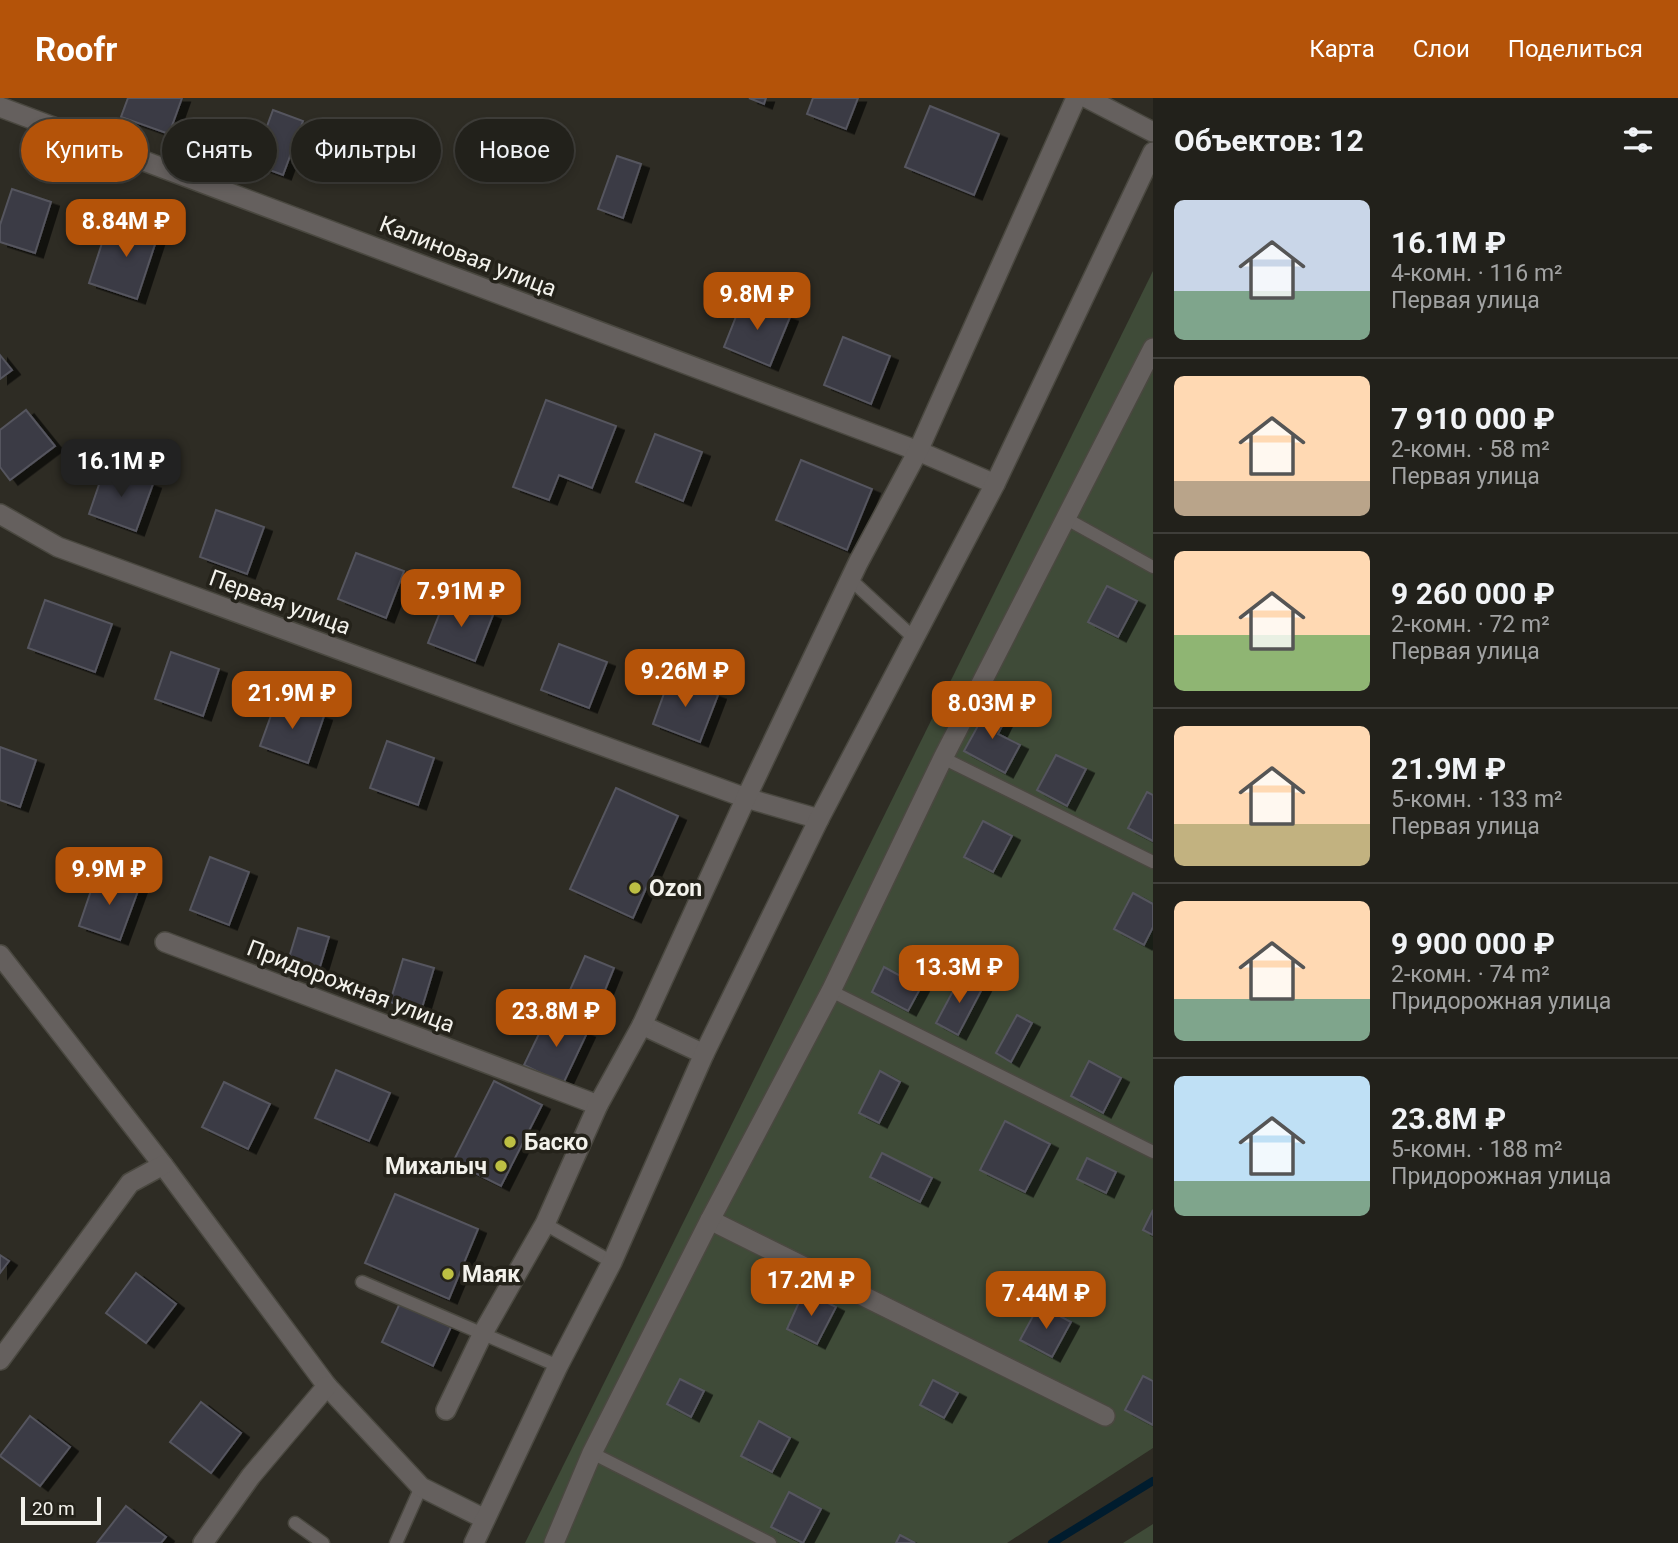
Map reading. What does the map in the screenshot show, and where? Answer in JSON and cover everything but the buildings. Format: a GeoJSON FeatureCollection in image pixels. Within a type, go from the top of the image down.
{"type":"FeatureCollection","features":[{"type":"Feature","properties":{"kind":"street"},"geometry":{"type":"LineString","coordinates":[[446,1410],[483,1333],[545,1224],[598,1105],[642,1025],[850,579],[918,451],[1076,98]]}},
{"type":"Feature","properties":{"kind":"street"},"geometry":{"type":"LineString","coordinates":[[1087,98],[1153,132]]}},
{"type":"Feature","properties":{"kind":"street","name":"Калиновая улица"},"geometry":{"type":"LineString","coordinates":[[0,107],[918,451],[995,484]]}},
{"type":"Feature","properties":{"kind":"street"},"geometry":{"type":"LineString","coordinates":[[474,1543],[558,1366],[612,1262],[704,1054],[819,819],[995,484],[1153,152]]}},
{"type":"Feature","properties":{"kind":"street"},"geometry":{"type":"LineString","coordinates":[[554,1543],[592,1453],[710,1220],[831,991],[943,758],[1153,348]]}},
{"type":"Feature","properties":{"kind":"street","name":"Первая улица"},"geometry":{"type":"LineString","coordinates":[[0,514],[58,547],[746,798],[819,819]]}},
{"type":"Feature","properties":{"kind":"street","name":"Придорожная улица"},"geometry":{"type":"LineString","coordinates":[[165,942],[598,1105]]}},
{"type":"Feature","properties":{"kind":"street"},"geometry":{"type":"LineString","coordinates":[[0,955],[163,1165],[327,1386],[421,1487],[485,1519]]}},
{"type":"Feature","properties":{"kind":"street"},"geometry":{"type":"LineString","coordinates":[[642,1025],[704,1054]]}},
{"type":"Feature","properties":{"kind":"street"},"geometry":{"type":"LineString","coordinates":[[0,1360],[130,1183],[163,1165]]}},
{"type":"Feature","properties":{"kind":"street"},"geometry":{"type":"LineString","coordinates":[[710,1220],[1105,1416]]}},
{"type":"Feature","properties":{"kind":"street"},"geometry":{"type":"LineString","coordinates":[[202,1543],[251,1476],[327,1386]]}},
{"type":"Feature","properties":{"kind":"lane"},"geometry":{"type":"LineString","coordinates":[[1065,518],[1153,567]]}},
{"type":"Feature","properties":{"kind":"lane"},"geometry":{"type":"LineString","coordinates":[[850,579],[914,638]]}},
{"type":"Feature","properties":{"kind":"lane"},"geometry":{"type":"LineString","coordinates":[[943,758],[1153,863]]}},
{"type":"Feature","properties":{"kind":"lane"},"geometry":{"type":"LineString","coordinates":[[831,991],[1153,1152]]}},
{"type":"Feature","properties":{"kind":"lane"},"geometry":{"type":"LineString","coordinates":[[545,1224],[612,1262]]}},
{"type":"Feature","properties":{"kind":"lane"},"geometry":{"type":"LineString","coordinates":[[362,1282],[558,1366]]}},
{"type":"Feature","properties":{"kind":"lane"},"geometry":{"type":"LineString","coordinates":[[592,1453],[770,1543]]}},
{"type":"Feature","properties":{"kind":"lane"},"geometry":{"type":"LineString","coordinates":[[396,1543],[421,1487]]}},
{"type":"Feature","properties":{"kind":"lane"},"geometry":{"type":"LineString","coordinates":[[295,1524],[323,1543]]}},
{"type":"Feature","properties":{"kind":"green space"},"geometry":{"type":"Polygon","coordinates":[[[1153,271],[1153,1448],[1007,1543],[525,1543],[1153,271]]]}},
{"type":"Feature","properties":{"kind":"green space"},"geometry":{"type":"Polygon","coordinates":[[[1153,1524],[1153,1543],[1123,1543],[1153,1524]]]}},
{"type":"Feature","properties":{"kind":"waterway"},"geometry":{"type":"LineString","coordinates":[[1052,1543],[1153,1481]]}},
{"type":"Feature","properties":{"kind":"place","name":"Ozon"},"geometry":{"type":"Point","coordinates":[635,888]}},
{"type":"Feature","properties":{"kind":"place","name":"Баско"},"geometry":{"type":"Point","coordinates":[510,1142]}},
{"type":"Feature","properties":{"kind":"place","name":"Михалыч"},"geometry":{"type":"Point","coordinates":[501,1166]}},
{"type":"Feature","properties":{"kind":"place","name":"Маяк"},"geometry":{"type":"Point","coordinates":[448,1274]}}]}
